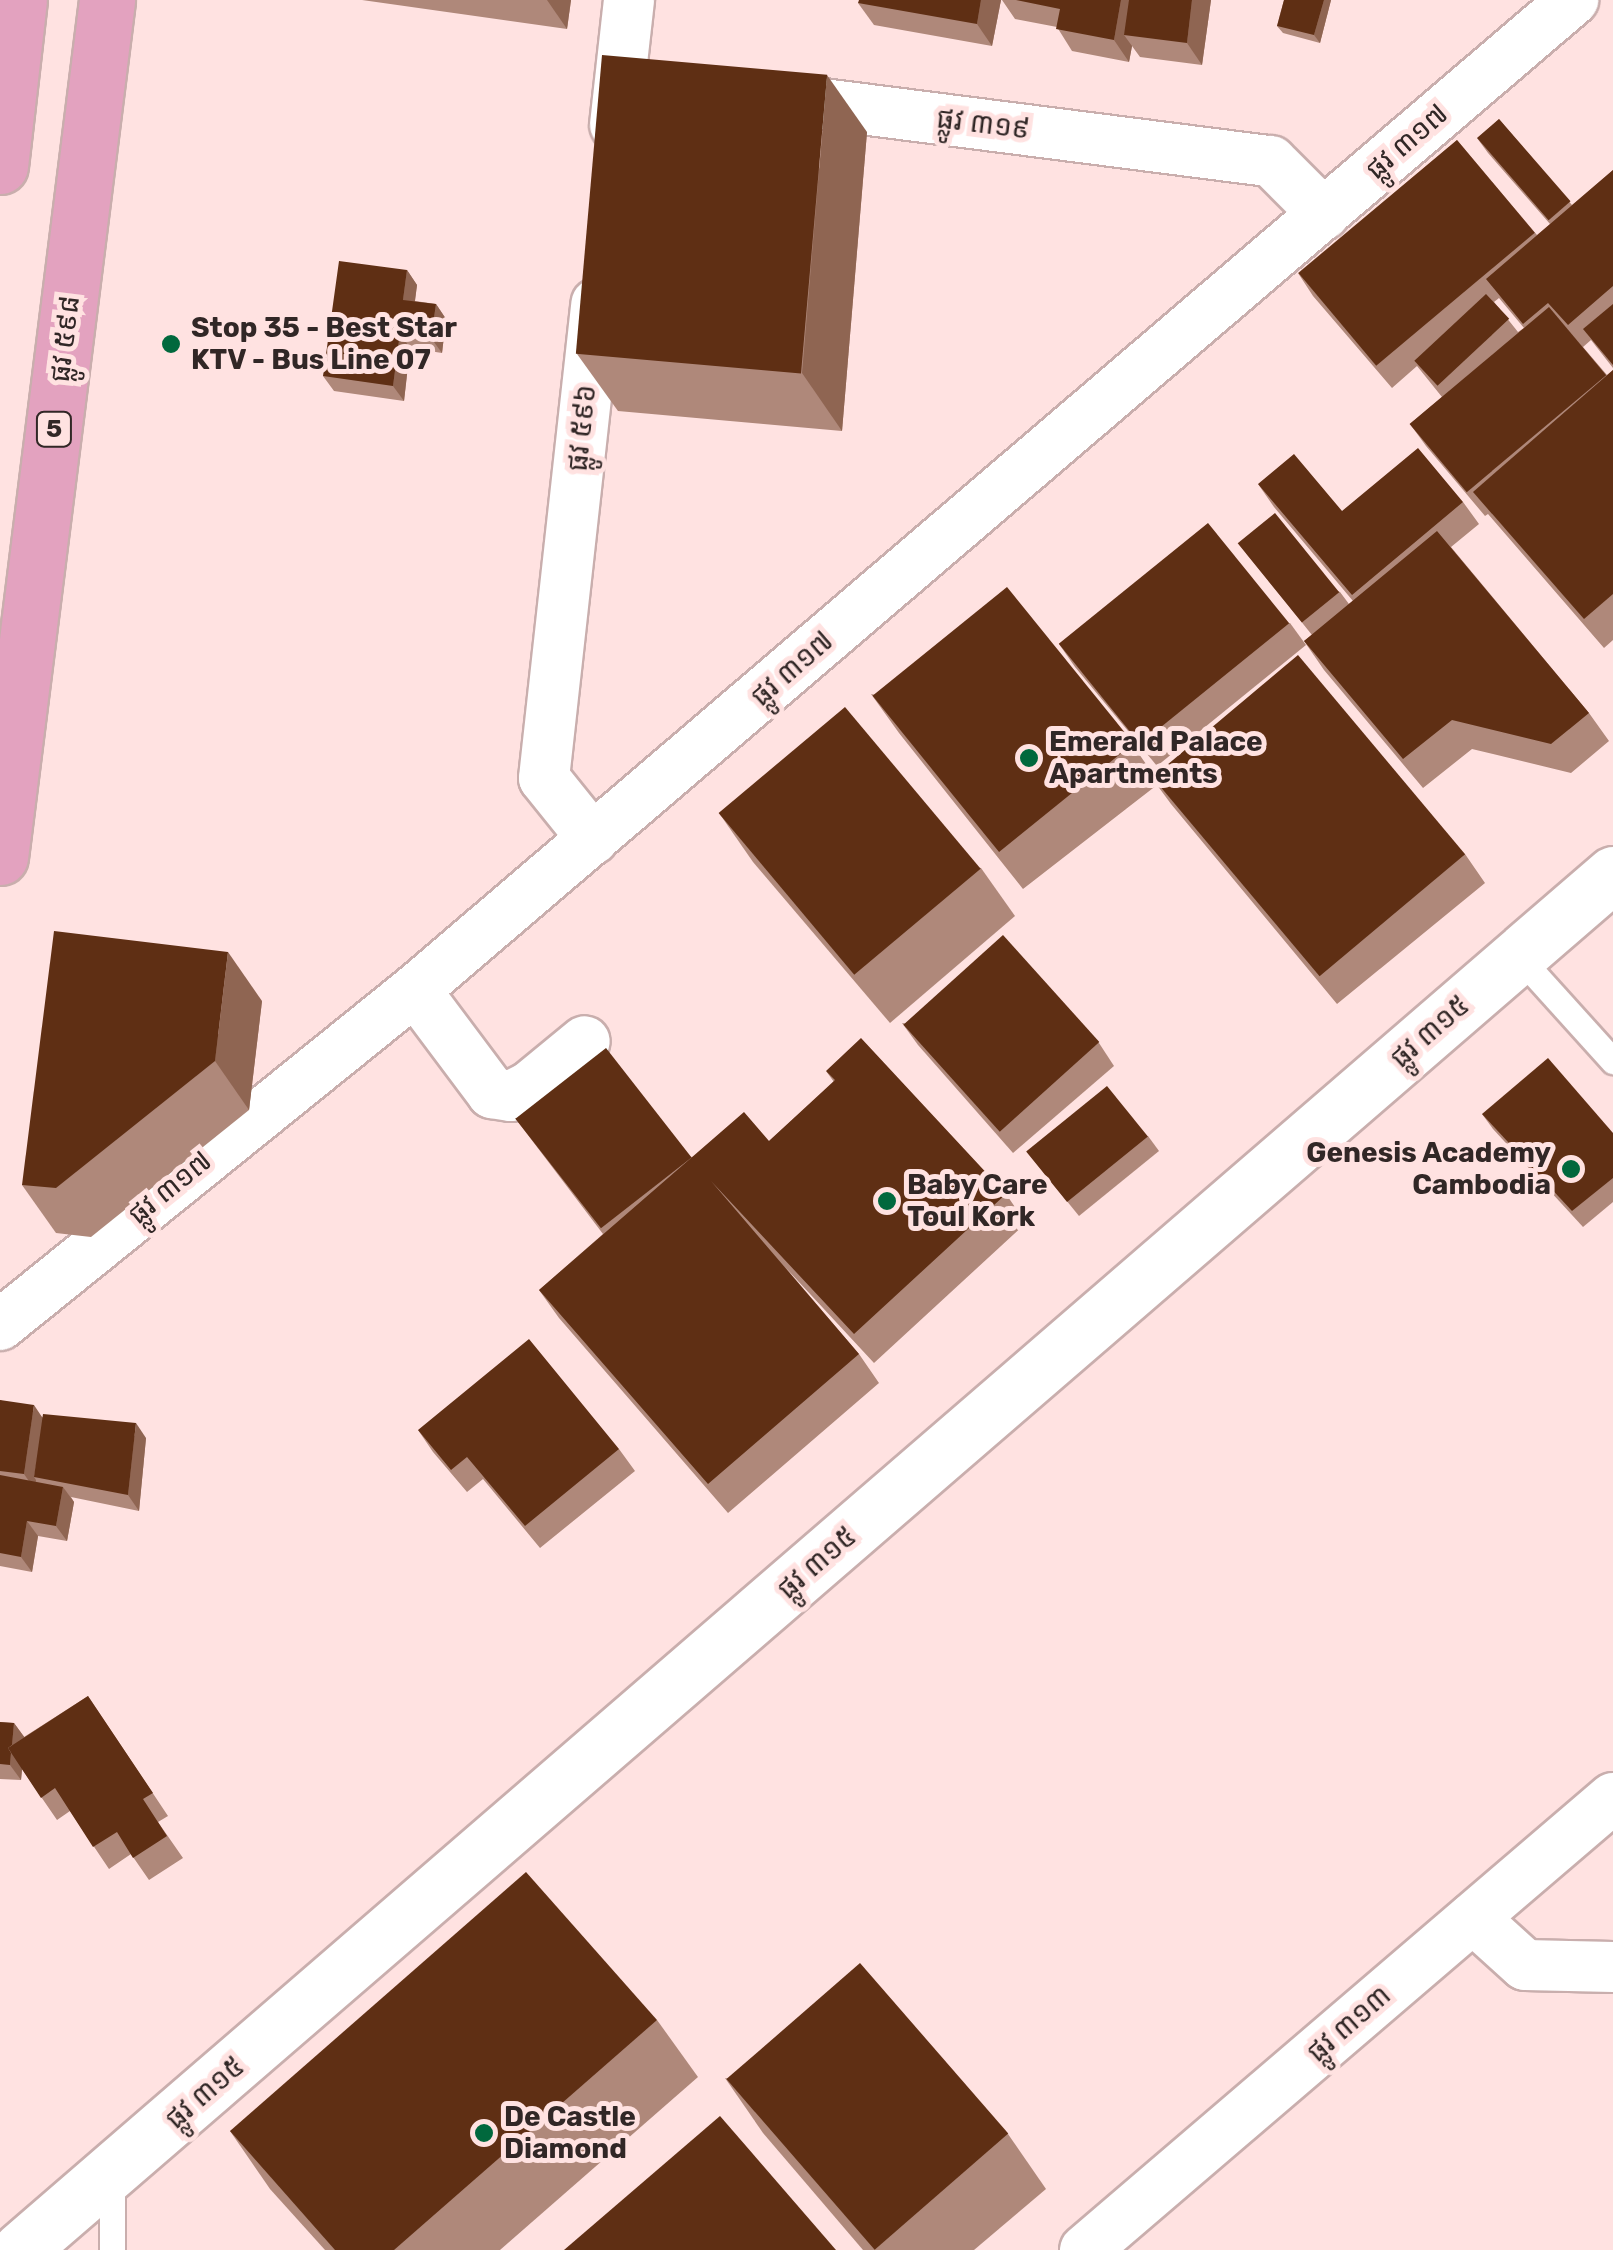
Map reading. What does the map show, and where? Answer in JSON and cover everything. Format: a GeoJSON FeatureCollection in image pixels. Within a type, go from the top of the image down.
{"type":"FeatureCollection","features":[{"type":"Feature","properties":{"kind":"main road"},"geometry":{"type":"LineString","coordinates":[[0,166],[20,0]]}},
{"type":"Feature","properties":{"kind":"main road","name":"ផ្លូវ ៥៩៨"},"geometry":{"type":"LineString","coordinates":[[0,858],[107,0]]}},
{"type":"Feature","properties":{"kind":"main road"},"geometry":{"type":"LineString","coordinates":[[1,155],[86,170]]}},
{"type":"Feature","properties":{"kind":"street"},"geometry":{"type":"LineString","coordinates":[[610,175],[640,80],[629,0]]}},
{"type":"Feature","properties":{"kind":"street","name":"ផ្លូវ ៣១៧"},"geometry":{"type":"LineString","coordinates":[[0,1326],[415,990],[1573,0]]}},
{"type":"Feature","properties":{"kind":"street","name":"ផ្លូវ ៣១៩"},"geometry":{"type":"LineString","coordinates":[[738,93],[1271,161],[1324,214]]}},
{"type":"Feature","properties":{"kind":"street","name":"ផ្លូវ ៥៩៦"},"geometry":{"type":"LineString","coordinates":[[594,839],[544,778],[601,253]]}},
{"type":"Feature","properties":{"kind":"street","name":"ផ្លូវ ៣១៥"},"geometry":{"type":"LineString","coordinates":[[20,2250],[1613,874]]}},
{"type":"Feature","properties":{"kind":"street"},"geometry":{"type":"LineString","coordinates":[[415,990],[492,1092],[511,1096],[530,1087],[586,1040]]}},
{"type":"Feature","properties":{"kind":"street","name":"ផ្លូវ ៣១៣"},"geometry":{"type":"LineString","coordinates":[[1085,2250],[1613,1798]]}},
{"type":"Feature","properties":{"kind":"street"},"geometry":{"type":"LineString","coordinates":[[1473,1918],[1525,1965],[1613,1967]]}},
{"type":"Feature","properties":{"kind":"lane"},"geometry":{"type":"LineString","coordinates":[[1518,956],[1613,1061]]}},
{"type":"Feature","properties":{"kind":"lane"},"geometry":{"type":"LineString","coordinates":[[112,2173],[112,2250]]}},
{"type":"Feature","properties":{"kind":"building"},"geometry":{"type":"Polygon","coordinates":[[[981,0],[977,24],[858,3],[981,0]]]}},
{"type":"Feature","properties":{"kind":"building"},"geometry":{"type":"Polygon","coordinates":[[[1016,0],[1121,0],[1114,40],[1056,29],[1060,9],[1016,0]]]}},
{"type":"Feature","properties":{"kind":"building"},"geometry":{"type":"Polygon","coordinates":[[[1129,0],[1192,0],[1187,43],[1124,35],[1129,0]]]}},
{"type":"Feature","properties":{"kind":"building"},"geometry":{"type":"Polygon","coordinates":[[[1284,0],[1324,0],[1314,35],[1277,26],[1284,0]]]}},
{"type":"Feature","properties":{"kind":"building"},"geometry":{"type":"Polygon","coordinates":[[[602,55],[827,75],[801,374],[576,354],[602,55]]]}},
{"type":"Feature","properties":{"kind":"building"},"geometry":{"type":"Polygon","coordinates":[[[1499,119],[1571,201],[1549,220],[1477,138],[1499,119]]]}},
{"type":"Feature","properties":{"kind":"building"},"geometry":{"type":"Polygon","coordinates":[[[1457,140],[1535,233],[1376,366],[1298,273],[1457,140]]]}},
{"type":"Feature","properties":{"kind":"building"},"geometry":{"type":"Polygon","coordinates":[[[1613,170],[1613,286],[1568,325],[1548,303],[1523,324],[1486,279],[1613,170]]]}},
{"type":"Feature","properties":{"kind":"building"},"geometry":{"type":"Polygon","coordinates":[[[339,261],[407,270],[403,300],[436,304],[431,338],[400,333],[393,386],[323,376],[339,261]]]}},
{"type":"Feature","properties":{"kind":"building"},"geometry":{"type":"Polygon","coordinates":[[[1486,294],[1509,319],[1438,386],[1414,361],[1486,294]]]}},
{"type":"Feature","properties":{"kind":"building"},"geometry":{"type":"Polygon","coordinates":[[[1613,304],[1613,365],[1583,329],[1613,304]]]}},
{"type":"Feature","properties":{"kind":"building"},"geometry":{"type":"Polygon","coordinates":[[[1549,307],[1606,375],[1467,492],[1410,424],[1549,307]]]}},
{"type":"Feature","properties":{"kind":"building"},"geometry":{"type":"Polygon","coordinates":[[[1613,370],[1613,594],[1584,619],[1473,492],[1613,370]]]}},
{"type":"Feature","properties":{"kind":"building"},"geometry":{"type":"Polygon","coordinates":[[[1418,448],[1463,502],[1352,595],[1258,484],[1294,454],[1342,511],[1418,448]]]}},
{"type":"Feature","properties":{"kind":"building"},"geometry":{"type":"Polygon","coordinates":[[[1275,513],[1339,592],[1302,622],[1238,543],[1275,513]]]}},
{"type":"Feature","properties":{"kind":"building"},"geometry":{"type":"Polygon","coordinates":[[[1208,523],[1289,623],[1140,744],[1059,644],[1208,523]]]}},
{"type":"Feature","properties":{"kind":"building"},"geometry":{"type":"Polygon","coordinates":[[[1437,531],[1589,713],[1551,744],[1452,720],[1403,759],[1304,641],[1437,531]]]}},
{"type":"Feature","properties":{"kind":"building","name":"Emerald Palace Apartments"},"geometry":{"type":"Polygon","coordinates":[[[1007,587],[1133,743],[999,852],[873,696],[1007,587]]]}},
{"type":"Feature","properties":{"kind":"building"},"geometry":{"type":"Polygon","coordinates":[[[1298,655],[1465,854],[1320,976],[1152,777],[1298,655]]]}},
{"type":"Feature","properties":{"kind":"building"},"geometry":{"type":"Polygon","coordinates":[[[845,707],[981,869],[854,975],[719,813],[845,707]]]}},
{"type":"Feature","properties":{"kind":"building"},"geometry":{"type":"Polygon","coordinates":[[[54,931],[228,952],[215,1061],[56,1188],[22,1185],[54,931]]]}},
{"type":"Feature","properties":{"kind":"building"},"geometry":{"type":"Polygon","coordinates":[[[1003,935],[1099,1042],[1000,1132],[903,1025],[1003,935]]]}},
{"type":"Feature","properties":{"kind":"building"},"geometry":{"type":"Polygon","coordinates":[[[861,1038],[1006,1194],[854,1334],[711,1181],[859,1354],[708,1484],[539,1290],[744,1112],[769,1141],[835,1080],[826,1071],[861,1038]]]}},
{"type":"Feature","properties":{"kind":"building"},"geometry":{"type":"Polygon","coordinates":[[[606,1048],[692,1158],[601,1228],[515,1119],[606,1048]]]}},
{"type":"Feature","properties":{"kind":"building","name":"Genesis Academy Cambodia"},"geometry":{"type":"Polygon","coordinates":[[[1548,1058],[1613,1133],[1613,1178],[1572,1211],[1482,1114],[1548,1058]]]}},
{"type":"Feature","properties":{"kind":"building"},"geometry":{"type":"Polygon","coordinates":[[[1107,1086],[1148,1137],[1067,1202],[1026,1151],[1107,1086]]]}},
{"type":"Feature","properties":{"kind":"building"},"geometry":{"type":"Polygon","coordinates":[[[529,1339],[619,1449],[525,1526],[467,1457],[451,1470],[418,1430],[529,1339]]]}},
{"type":"Feature","properties":{"kind":"building"},"geometry":{"type":"Polygon","coordinates":[[[0,1400],[34,1405],[24,1474],[0,1471],[0,1400]]]}},
{"type":"Feature","properties":{"kind":"building"},"geometry":{"type":"Polygon","coordinates":[[[43,1414],[136,1423],[128,1495],[34,1477],[43,1414]]]}},
{"type":"Feature","properties":{"kind":"building"},"geometry":{"type":"Polygon","coordinates":[[[0,1475],[63,1487],[56,1526],[27,1521],[21,1557],[0,1553],[0,1475]]]}},
{"type":"Feature","properties":{"kind":"building"},"geometry":{"type":"Polygon","coordinates":[[[88,1696],[153,1793],[143,1799],[167,1836],[133,1858],[117,1832],[93,1847],[55,1788],[41,1798],[8,1748],[88,1696]]]}},
{"type":"Feature","properties":{"kind":"building"},"geometry":{"type":"Polygon","coordinates":[[[0,1722],[14,1723],[12,1745],[8,1748],[10,1765],[0,1764],[0,1722]]]}},
{"type":"Feature","properties":{"kind":"building","name":"De Castle Diamond"},"geometry":{"type":"Polygon","coordinates":[[[526,1872],[657,2020],[394,2250],[335,2250],[230,2131],[526,1872]]]}},
{"type":"Feature","properties":{"kind":"building"},"geometry":{"type":"Polygon","coordinates":[[[860,1963],[1008,2134],[875,2250],[726,2079],[860,1963]]]}},
{"type":"Feature","properties":{"kind":"building"},"geometry":{"type":"Polygon","coordinates":[[[720,2116],[836,2250],[564,2250],[720,2116]]]}},
{"type":"Feature","properties":{"kind":"place","name":"Stop 35 - Best Star KTV - Bus Line 07"},"geometry":{"type":"Point","coordinates":[171,344]}},
{"type":"Feature","properties":{"kind":"place","name":"Emerald Palace Apartments"},"geometry":{"type":"Point","coordinates":[1029,758]}},
{"type":"Feature","properties":{"kind":"place","name":"Genesis Academy Cambodia"},"geometry":{"type":"Point","coordinates":[1571,1169]}},
{"type":"Feature","properties":{"kind":"place","name":"Baby Care Toul Kork"},"geometry":{"type":"Point","coordinates":[887,1201]}},
{"type":"Feature","properties":{"kind":"place","name":"De Castle Diamond"},"geometry":{"type":"Point","coordinates":[484,2133]}}]}
